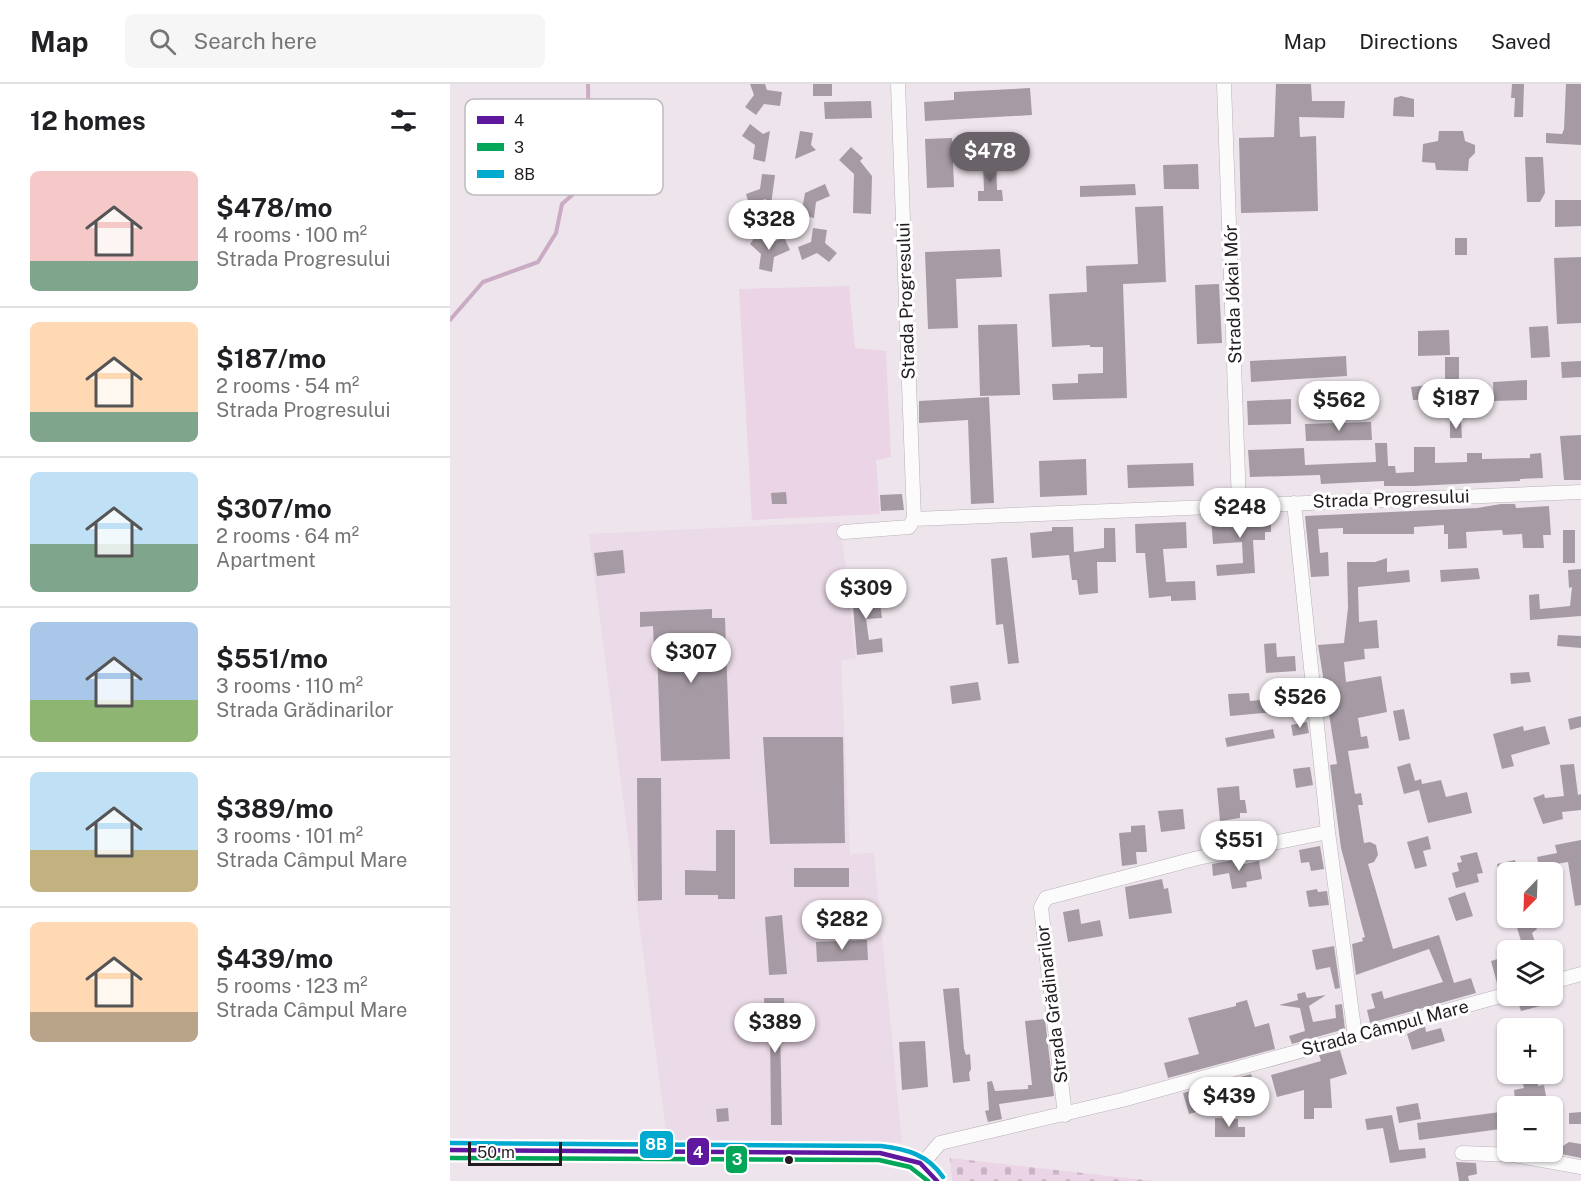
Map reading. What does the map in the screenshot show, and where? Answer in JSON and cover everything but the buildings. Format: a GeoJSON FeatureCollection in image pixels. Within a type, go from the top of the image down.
{"type":"FeatureCollection","features":[{"type":"Feature","properties":{"kind":"street","name":"Strada Progresului"},"geometry":{"type":"LineString","coordinates":[[844,532],[909,527],[914,519],[898,84]]}},
{"type":"Feature","properties":{"kind":"street","name":"Strada Jókai Mór"},"geometry":{"type":"LineString","coordinates":[[1224,84],[1239,504]]}},
{"type":"Feature","properties":{"kind":"street","name":"Strada Progresului"},"geometry":{"type":"LineString","coordinates":[[914,519],[1239,504],[1581,492]]}},
{"type":"Feature","properties":{"kind":"street"},"geometry":{"type":"LineString","coordinates":[[1294,503],[1328,832],[1355,1036]]}},
{"type":"Feature","properties":{"kind":"street","name":"Strada Grădinarilor"},"geometry":{"type":"LineString","coordinates":[[1065,1115],[1041,908],[1046,897],[1198,858],[1328,832]]}},
{"type":"Feature","properties":{"kind":"street"},"geometry":{"type":"LineString","coordinates":[[1563,979],[1581,974]]}},
{"type":"Feature","properties":{"kind":"street","name":"Strada Câmpul Mare"},"geometry":{"type":"LineString","coordinates":[[922,1164],[940,1143],[1065,1115],[1497,997]]}},
{"type":"Feature","properties":{"kind":"street"},"geometry":{"type":"LineString","coordinates":[[450,1150],[556,1153],[880,1153],[909,1158],[922,1164],[937,1181]]}},
{"type":"Feature","properties":{"kind":"street"},"geometry":{"type":"LineString","coordinates":[[1462,1153],[1514,1155],[1581,1167]]}},
{"type":"Feature","properties":{"kind":"shaded area"},"geometry":{"type":"Polygon","coordinates":[[[840,522],[856,658],[841,660],[850,854],[874,853],[902,1142],[668,1147],[589,534],[840,522]]]}},
{"type":"Feature","properties":{"kind":"green space"},"geometry":{"type":"Polygon","coordinates":[[[849,286],[855,348],[886,351],[891,457],[876,460],[880,514],[752,520],[739,289],[849,286]]]}},
{"type":"Feature","properties":{"kind":"green space"},"geometry":{"type":"Polygon","coordinates":[[[950,1158],[1153,1181],[952,1181],[950,1158]]]}},
{"type":"Feature","properties":{"kind":"waterway"},"geometry":{"type":"LineString","coordinates":[[588,84],[588,99]]}},
{"type":"Feature","properties":{"kind":"waterway"},"geometry":{"type":"LineString","coordinates":[[450,320],[483,282],[538,262],[556,233],[562,204],[572,195]]}},
{"type":"Feature","properties":{"kind":"transit line","name":"8B"},"geometry":{"type":"LineString","coordinates":[[450,1143],[881,1146],[916,1154],[931,1163],[943,1177]]}},
{"type":"Feature","properties":{"kind":"transit line","name":"4"},"geometry":{"type":"LineString","coordinates":[[450,1150],[880,1153],[920,1163],[937,1181]]}},
{"type":"Feature","properties":{"kind":"transit line","name":"3"},"geometry":{"type":"LineString","coordinates":[[450,1158],[879,1160],[910,1167],[928,1181]]}}]}
